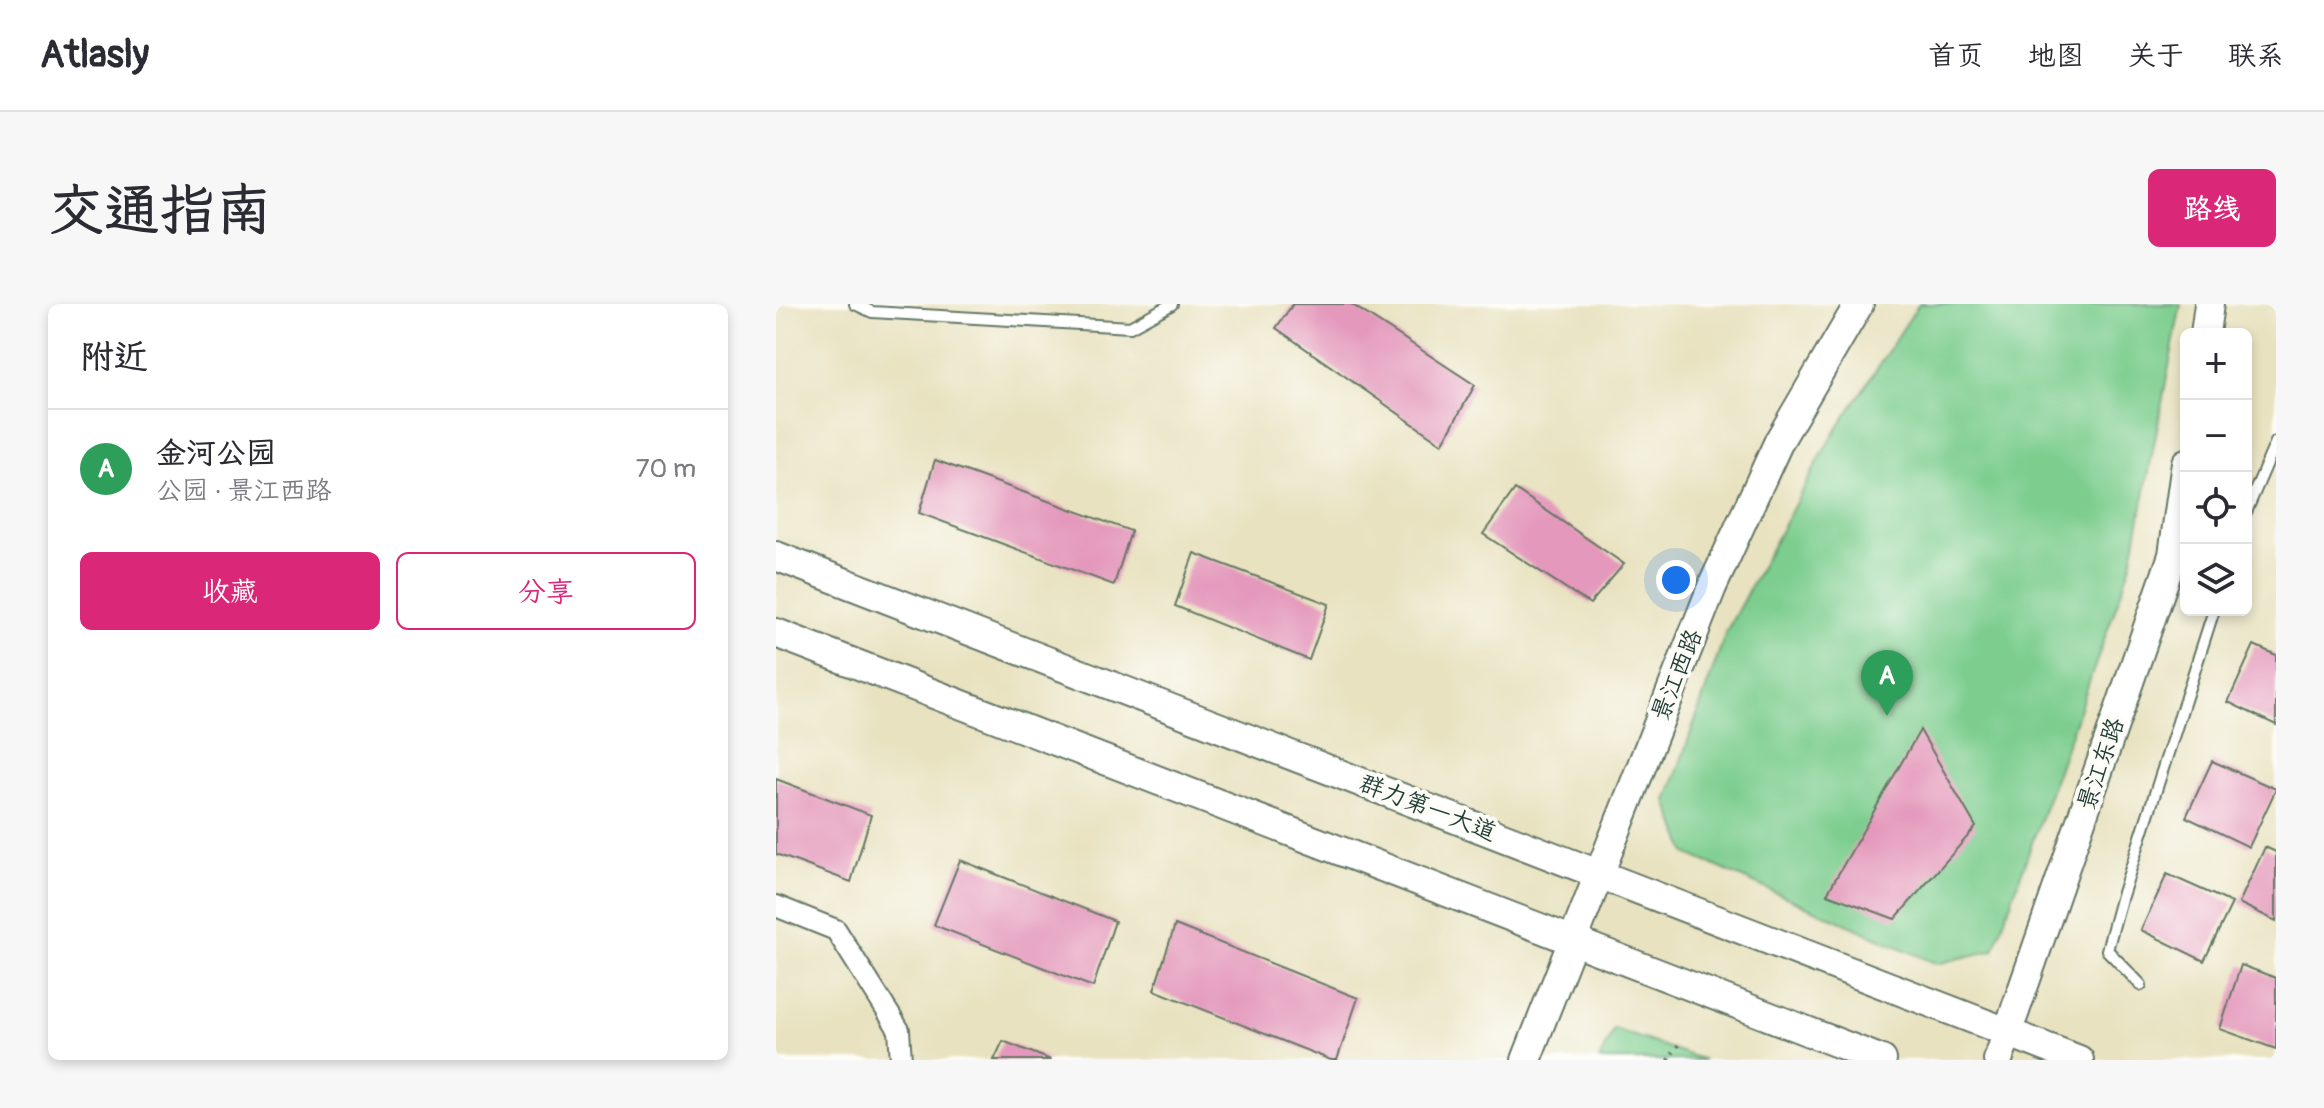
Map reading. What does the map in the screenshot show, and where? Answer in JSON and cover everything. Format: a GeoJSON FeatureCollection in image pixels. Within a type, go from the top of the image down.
{"type":"FeatureCollection","features":[{"type":"Feature","properties":{"kind":"main road","name":"景江西路"},"geometry":{"type":"LineString","coordinates":[[1526,1060],[1597,873],[1730,547],[1779,441],[1859,304]]}},
{"type":"Feature","properties":{"kind":"main road"},"geometry":{"type":"LineString","coordinates":[[2206,328],[2209,304]]}},
{"type":"Feature","properties":{"kind":"main road","name":"景江东路"},"geometry":{"type":"LineString","coordinates":[[1998,1060],[2173,555],[2185,472]]}},
{"type":"Feature","properties":{"kind":"main road","name":"群力第一大道"},"geometry":{"type":"LineString","coordinates":[[776,556],[2079,1060]]}},
{"type":"Feature","properties":{"kind":"main road"},"geometry":{"type":"LineString","coordinates":[[776,633],[1882,1060]]}},
{"type":"Feature","properties":{"kind":"street"},"geometry":{"type":"LineString","coordinates":[[776,906],[836,930],[899,1030],[901,1060]]}},
{"type":"Feature","properties":{"kind":"lane"},"geometry":{"type":"LineString","coordinates":[[855,304],[872,312],[1130,327],[1172,304]]}},
{"type":"Feature","properties":{"kind":"lane"},"geometry":{"type":"LineString","coordinates":[[2252,498],[2276,442]]}},
{"type":"Feature","properties":{"kind":"lane"},"geometry":{"type":"LineString","coordinates":[[2141,985],[2107,950],[2212,616]]}},
{"type":"Feature","properties":{"kind":"path"},"geometry":{"type":"LineString","coordinates":[[1668,1060],[1679,1044]]}},
{"type":"Feature","properties":{"kind":"green space"},"geometry":{"type":"Polygon","coordinates":[[[1919,304],[2181,304],[2131,564],[1994,950],[1937,964],[1686,853],[1667,801],[1726,632],[1828,443],[1919,304]]]}},
{"type":"Feature","properties":{"kind":"green space"},"geometry":{"type":"Polygon","coordinates":[[[1614,1029],[1704,1060],[1599,1060],[1614,1029]]]}},
{"type":"Feature","properties":{"kind":"building"},"geometry":{"type":"Polygon","coordinates":[[[1293,304],[1351,304],[1475,385],[1442,444],[1276,328],[1293,304]]]}},
{"type":"Feature","properties":{"kind":"building"},"geometry":{"type":"Polygon","coordinates":[[[935,460],[1131,531],[1114,585],[919,513],[935,460]]]}},
{"type":"Feature","properties":{"kind":"building"},"geometry":{"type":"Polygon","coordinates":[[[1515,489],[1624,564],[1590,604],[1483,534],[1515,489]]]}},
{"type":"Feature","properties":{"kind":"building"},"geometry":{"type":"Polygon","coordinates":[[[1194,553],[1329,604],[1309,660],[1175,606],[1194,553]]]}},
{"type":"Feature","properties":{"kind":"building"},"geometry":{"type":"Polygon","coordinates":[[[2254,645],[2276,655],[2276,725],[2228,702],[2254,645]]]}},
{"type":"Feature","properties":{"kind":"building"},"geometry":{"type":"Polygon","coordinates":[[[1920,730],[1976,827],[1895,919],[1827,894],[1920,730]]]}},
{"type":"Feature","properties":{"kind":"building"},"geometry":{"type":"Polygon","coordinates":[[[2212,761],[2276,789],[2249,847],[2186,817],[2212,761]]]}},
{"type":"Feature","properties":{"kind":"building"},"geometry":{"type":"Polygon","coordinates":[[[776,779],[871,815],[851,882],[776,854],[776,779]]]}},
{"type":"Feature","properties":{"kind":"building"},"geometry":{"type":"Polygon","coordinates":[[[2265,847],[2276,852],[2276,921],[2239,903],[2265,847]]]}},
{"type":"Feature","properties":{"kind":"building"},"geometry":{"type":"Polygon","coordinates":[[[960,860],[1115,921],[1093,987],[934,925],[960,860]]]}},
{"type":"Feature","properties":{"kind":"building"},"geometry":{"type":"Polygon","coordinates":[[[2167,874],[2232,903],[2204,961],[2141,930],[2167,874]]]}},
{"type":"Feature","properties":{"kind":"building"},"geometry":{"type":"Polygon","coordinates":[[[1175,925],[1358,998],[1337,1060],[1154,990],[1175,925]]]}},
{"type":"Feature","properties":{"kind":"building"},"geometry":{"type":"Polygon","coordinates":[[[2241,965],[2276,978],[2276,1049],[2220,1029],[2241,965]]]}},
{"type":"Feature","properties":{"kind":"building"},"geometry":{"type":"Polygon","coordinates":[[[1003,1041],[1051,1060],[994,1060],[1003,1041]]]}},
{"type":"Feature","properties":{"kind":"place","name":"金河公园"},"geometry":{"type":"Point","coordinates":[1887,716]}}]}
